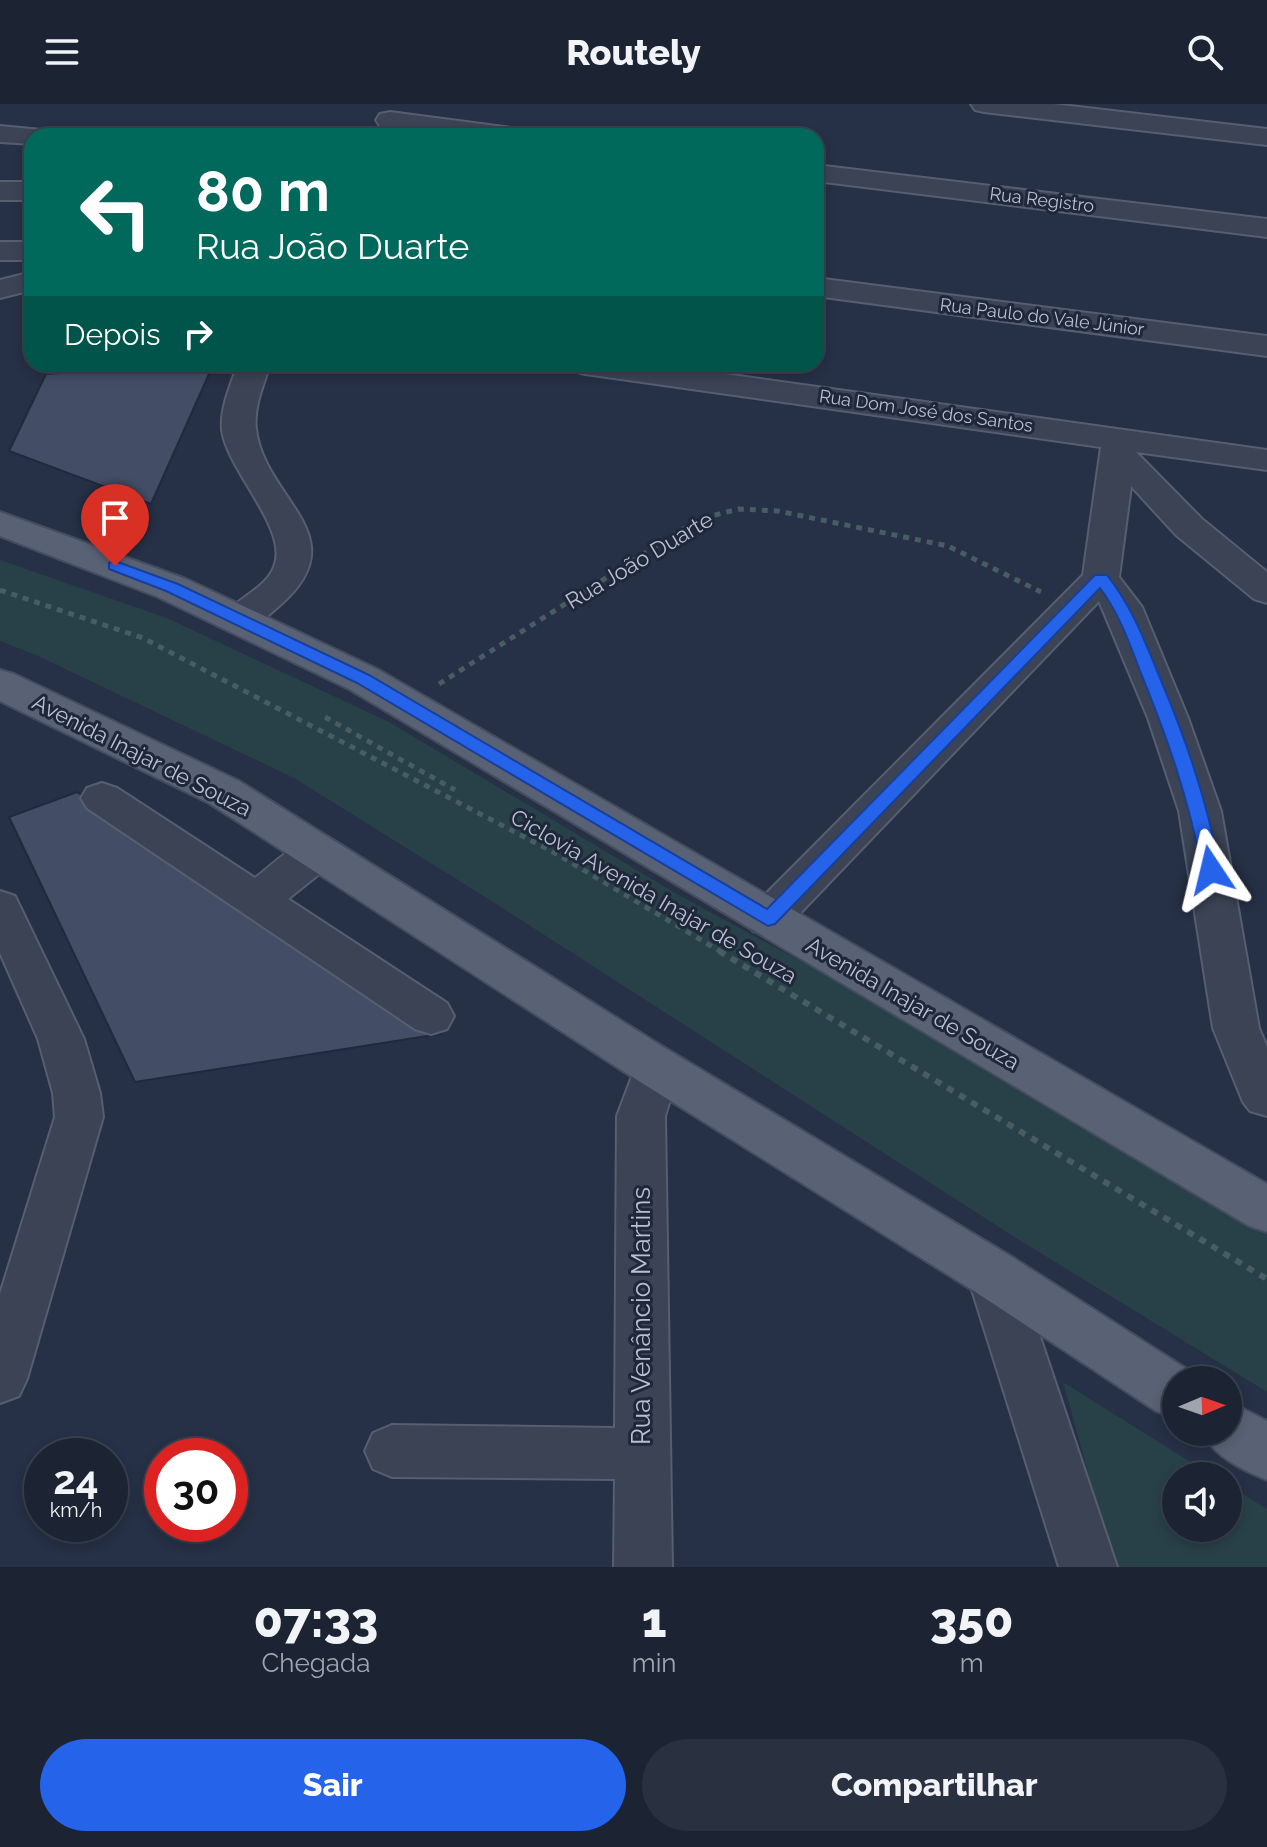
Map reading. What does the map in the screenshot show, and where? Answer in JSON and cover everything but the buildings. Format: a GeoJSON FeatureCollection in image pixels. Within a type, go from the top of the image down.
{"type":"FeatureCollection","features":[{"type":"Feature","properties":{"kind":"main road","name":"Avenida Inajar de Souza"},"geometry":{"type":"LineString","coordinates":[[0,523],[172,588],[308,651],[408,703],[768,919],[1267,1210]]}},
{"type":"Feature","properties":{"kind":"main road","name":"Avenida Inajar de Souza"},"geometry":{"type":"LineString","coordinates":[[0,684],[224,792],[657,1068],[993,1274],[1162,1384]]}},
{"type":"Feature","properties":{"kind":"main road"},"geometry":{"type":"LineString","coordinates":[[1242,1436],[1267,1453]]}},
{"type":"Feature","properties":{"kind":"street"},"geometry":{"type":"LineString","coordinates":[[984,104],[1267,137]]}},
{"type":"Feature","properties":{"kind":"street"},"geometry":{"type":"LineString","coordinates":[[392,117],[461,128]]}},
{"type":"Feature","properties":{"kind":"street"},"geometry":{"type":"LineString","coordinates":[[0,134],[24,136]]}},
{"type":"Feature","properties":{"kind":"street","name":"Rua Registro"},"geometry":{"type":"LineString","coordinates":[[824,174],[1267,228]]}},
{"type":"Feature","properties":{"kind":"street"},"geometry":{"type":"LineString","coordinates":[[0,191],[24,191]]}},
{"type":"Feature","properties":{"kind":"street"},"geometry":{"type":"LineString","coordinates":[[0,251],[24,251]]}},
{"type":"Feature","properties":{"kind":"street"},"geometry":{"type":"LineString","coordinates":[[0,289],[24,283]]}},
{"type":"Feature","properties":{"kind":"street","name":"Rua Paulo do Vale Júnior"},"geometry":{"type":"LineString","coordinates":[[824,288],[1267,346]]}},
{"type":"Feature","properties":{"kind":"street"},"geometry":{"type":"LineString","coordinates":[[240,619],[275,590],[292,569],[296,556],[289,533],[249,464],[239,432],[241,401],[251,372]]}},
{"type":"Feature","properties":{"kind":"street","name":"Rua Dom José dos Santos"},"geometry":{"type":"LineString","coordinates":[[638,372],[1118,445],[1267,460]]}},
{"type":"Feature","properties":{"kind":"street"},"geometry":{"type":"LineString","coordinates":[[768,919],[1101,578],[1118,445]]}},
{"type":"Feature","properties":{"kind":"street"},"geometry":{"type":"LineString","coordinates":[[1118,445],[1189,527],[1267,591]]}},
{"type":"Feature","properties":{"kind":"street"},"geometry":{"type":"LineString","coordinates":[[1101,578],[1123,607],[1168,718],[1200,811],[1236,1028],[1260,1088],[1267,1097]]}},
{"type":"Feature","properties":{"kind":"street"},"geometry":{"type":"LineString","coordinates":[[102,798],[431,1016]]}},
{"type":"Feature","properties":{"kind":"street"},"geometry":{"type":"LineString","coordinates":[[257,900],[318,852]]}},
{"type":"Feature","properties":{"kind":"street"},"geometry":{"type":"LineString","coordinates":[[0,907],[69,1060],[79,1095],[79,1117],[9,1316],[0,1379]]}},
{"type":"Feature","properties":{"kind":"street","name":"Rua Venâncio Martins"},"geometry":{"type":"LineString","coordinates":[[643,1567],[641,1116],[657,1068]]}},
{"type":"Feature","properties":{"kind":"street"},"geometry":{"type":"LineString","coordinates":[[993,1274],[1088,1567]]}},
{"type":"Feature","properties":{"kind":"street"},"geometry":{"type":"LineString","coordinates":[[392,1451],[641,1454]]}},
{"type":"Feature","properties":{"kind":"path","name":"Rua João Duarte"},"geometry":{"type":"LineString","coordinates":[[408,703],[699,519],[727,510],[778,511],[948,546],[1071,609]]}},
{"type":"Feature","properties":{"kind":"path","name":"Ciclovia Avenida Inajar de Souza"},"geometry":{"type":"LineString","coordinates":[[0,590],[143,638],[555,853],[1267,1279]]}},
{"type":"Feature","properties":{"kind":"path"},"geometry":{"type":"LineString","coordinates":[[325,717],[455,790]]}},
{"type":"Feature","properties":{"kind":"shaded area"},"geometry":{"type":"Polygon","coordinates":[[[0,560],[167,618],[389,722],[677,894],[1192,1173],[1267,1217],[1267,1392],[1242,1377],[1242,1366],[1225,1366],[1016,1238],[294,778],[38,656],[0,641],[0,560]]]}},
{"type":"Feature","properties":{"kind":"shaded area"},"geometry":{"type":"Polygon","coordinates":[[[1063,1382],[1191,1462],[1162,1462],[1162,1542],[1242,1542],[1242,1494],[1267,1509],[1267,1567],[1114,1567],[1063,1382]]]}},
{"type":"Feature","properties":{"kind":"route"},"geometry":{"type":"LineString","coordinates":[[115,566],[172,588],[308,651],[408,703],[768,919],[1101,578],[1123,607],[1168,718],[1200,811],[1211,870]]}}]}
